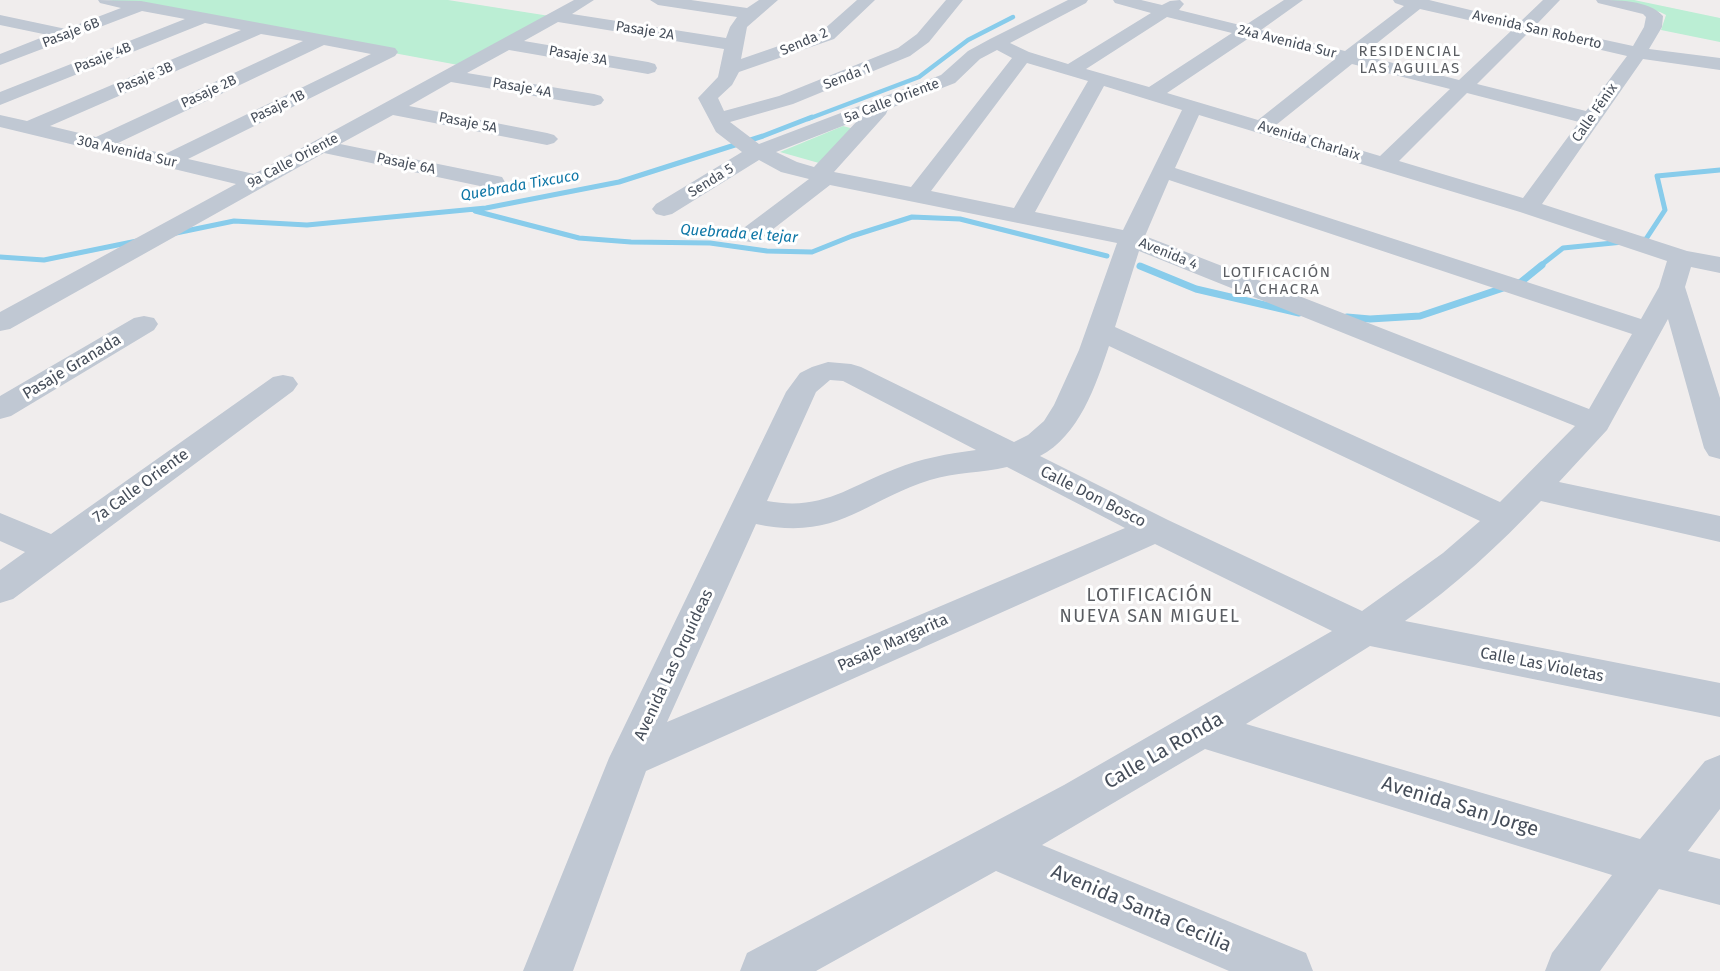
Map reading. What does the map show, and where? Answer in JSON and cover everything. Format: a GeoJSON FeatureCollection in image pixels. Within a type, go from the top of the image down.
{"type":"FeatureCollection","features":[{"type":"Feature","properties":{"kind":"street"},"geometry":{"type":"LineString","coordinates":[[106,0],[323,39]]}},
{"type":"Feature","properties":{"kind":"street","name":"9a Calle Oriente"},"geometry":{"type":"LineString","coordinates":[[0,323],[586,0]]}},
{"type":"Feature","properties":{"kind":"street"},"geometry":{"type":"LineString","coordinates":[[658,0],[751,14]]}},
{"type":"Feature","properties":{"kind":"street"},"geometry":{"type":"LineString","coordinates":[[748,146],[723,128],[708,98],[714,89],[724,82],[731,68],[736,30],[751,14],[770,0]]}},
{"type":"Feature","properties":{"kind":"street","name":"Senda 2"},"geometry":{"type":"LineString","coordinates":[[731,68],[798,47],[828,34],[867,0]]}},
{"type":"Feature","properties":{"kind":"street","name":"Senda 1"},"geometry":{"type":"LineString","coordinates":[[718,119],[786,100],[904,52],[923,38],[955,0]]}},
{"type":"Feature","properties":{"kind":"street","name":"5a Calle Oriente"},"geometry":{"type":"LineString","coordinates":[[748,146],[884,104],[948,79],[974,55],[1080,0]]}},
{"type":"Feature","properties":{"kind":"street","name":"24a Avenida Sur"},"geometry":{"type":"LineString","coordinates":[[1121,0],[1592,118]]}},
{"type":"Feature","properties":{"kind":"street"},"geometry":{"type":"LineString","coordinates":[[1071,70],[1164,10],[1184,0]]}},
{"type":"Feature","properties":{"kind":"street"},"geometry":{"type":"LineString","coordinates":[[1152,94],[1295,0]]}},
{"type":"Feature","properties":{"kind":"street"},"geometry":{"type":"LineString","coordinates":[[1384,164],[1552,0]]}},
{"type":"Feature","properties":{"kind":"street","name":"Calle Fénix"},"geometry":{"type":"LineString","coordinates":[[1528,207],[1638,53],[1653,27],[1655,16],[1649,10],[1604,0]]}},
{"type":"Feature","properties":{"kind":"street"},"geometry":{"type":"LineString","coordinates":[[1261,127],[1349,57],[1413,1]]}},
{"type":"Feature","properties":{"kind":"street","name":"Avenida San Roberto"},"geometry":{"type":"LineString","coordinates":[[1413,1],[1638,53],[1720,64]]}},
{"type":"Feature","properties":{"kind":"street","name":"Pasaje 6B"},"geometry":{"type":"LineString","coordinates":[[0,60],[142,6]]}},
{"type":"Feature","properties":{"kind":"street","name":"Pasaje 4B"},"geometry":{"type":"LineString","coordinates":[[0,99],[206,17]]}},
{"type":"Feature","properties":{"kind":"street","name":"Pasaje 2A"},"geometry":{"type":"LineString","coordinates":[[556,17],[734,45]]}},
{"type":"Feature","properties":{"kind":"street"},"geometry":{"type":"LineString","coordinates":[[0,20],[66,34]]}},
{"type":"Feature","properties":{"kind":"street","name":"Pasaje 3B"},"geometry":{"type":"LineString","coordinates":[[29,128],[262,27]]}},
{"type":"Feature","properties":{"kind":"street","name":"Pasaje 1B"},"geometry":{"type":"LineString","coordinates":[[167,161],[389,52],[323,39]]}},
{"type":"Feature","properties":{"kind":"street","name":"Pasaje 2B"},"geometry":{"type":"LineString","coordinates":[[49,151],[86,142],[323,39]]}},
{"type":"Feature","properties":{"kind":"street","name":"Avenida Charlaix"},"geometry":{"type":"LineString","coordinates":[[996,43],[1023,56],[1528,207],[1681,257],[1720,265]]}},
{"type":"Feature","properties":{"kind":"street","name":"Pasaje 3A"},"geometry":{"type":"LineString","coordinates":[[508,44],[648,69]]}},
{"type":"Feature","properties":{"kind":"street"},"geometry":{"type":"LineString","coordinates":[[917,195],[1023,56]]}},
{"type":"Feature","properties":{"kind":"street"},"geometry":{"type":"LineString","coordinates":[[0,60],[65,73]]}},
{"type":"Feature","properties":{"kind":"street","name":"Pasaje 4A"},"geometry":{"type":"LineString","coordinates":[[450,76],[594,100]]}},
{"type":"Feature","properties":{"kind":"street"},"geometry":{"type":"LineString","coordinates":[[1014,215],[1099,78]]}},
{"type":"Feature","properties":{"kind":"street"},"geometry":{"type":"LineString","coordinates":[[750,235],[822,176],[884,104]]}},
{"type":"Feature","properties":{"kind":"street"},"geometry":{"type":"LineString","coordinates":[[747,510],[799,517],[820,514],[920,472],[1012,455],[1039,443],[1060,424],[1073,398],[1100,331],[1131,239],[1193,107]]}},
{"type":"Feature","properties":{"kind":"street","name":"Pasaje 5A"},"geometry":{"type":"LineString","coordinates":[[390,108],[547,139]]}},
{"type":"Feature","properties":{"kind":"street","name":"30a Avenida Sur"},"geometry":{"type":"LineString","coordinates":[[0,120],[254,181]]}},
{"type":"Feature","properties":{"kind":"street","name":"30a Avenida Sur"},"geometry":{"type":"LineString","coordinates":[[0,138],[179,185]]}},
{"type":"Feature","properties":{"kind":"street","name":"Pasaje 6A"},"geometry":{"type":"LineString","coordinates":[[319,146],[494,182]]}},
{"type":"Feature","properties":{"kind":"street","name":"Avenida 4"},"geometry":{"type":"LineString","coordinates":[[748,146],[789,167],[822,176],[1131,239],[1596,423]]}},
{"type":"Feature","properties":{"kind":"street","name":"Senda 5"},"geometry":{"type":"LineString","coordinates":[[664,209],[748,146]]}},
{"type":"Feature","properties":{"kind":"street"},"geometry":{"type":"LineString","coordinates":[[1163,171],[1648,330]]}},
{"type":"Feature","properties":{"kind":"street"},"geometry":{"type":"LineString","coordinates":[[202,191],[225,197]]}},
{"type":"Feature","properties":{"kind":"street","name":"Calle La Ronda"},"geometry":{"type":"LineString","coordinates":[[765,971],[995,848],[1201,729],[1400,607],[1506,519],[1596,423],[1672,287],[1681,257]]}},
{"type":"Feature","properties":{"kind":"street"},"geometry":{"type":"LineString","coordinates":[[1672,287],[1720,448]]}},
{"type":"Feature","properties":{"kind":"street","name":"Pasaje Granada"},"geometry":{"type":"LineString","coordinates":[[0,410],[144,324]]}},
{"type":"Feature","properties":{"kind":"street"},"geometry":{"type":"LineString","coordinates":[[1100,331],[1506,519]]}},
{"type":"Feature","properties":{"kind":"street","name":"Calle Don Bosco"},"geometry":{"type":"LineString","coordinates":[[822,373],[832,370],[851,373],[1156,529],[1364,629]]}},
{"type":"Feature","properties":{"kind":"street","name":"Avenida Las Orquídeas"},"geometry":{"type":"LineString","coordinates":[[548,971],[630,758],[806,385],[822,373]]}},
{"type":"Feature","properties":{"kind":"street","name":"7a Calle Oriente"},"geometry":{"type":"LineString","coordinates":[[0,589],[283,384]]}},
{"type":"Feature","properties":{"kind":"street"},"geometry":{"type":"LineString","coordinates":[[1534,489],[1720,529]]}},
{"type":"Feature","properties":{"kind":"street"},"geometry":{"type":"LineString","coordinates":[[0,526],[52,550]]}},
{"type":"Feature","properties":{"kind":"street","name":"Pasaje Margarita"},"geometry":{"type":"LineString","coordinates":[[630,758],[1156,529]]}},
{"type":"Feature","properties":{"kind":"street","name":"Calle Las Violetas"},"geometry":{"type":"LineString","coordinates":[[1364,629],[1720,700]]}},
{"type":"Feature","properties":{"kind":"street","name":"Avenida San Jorge"},"geometry":{"type":"LineString","coordinates":[[1201,729],[1649,864],[1720,882]]}},
{"type":"Feature","properties":{"kind":"street"},"geometry":{"type":"LineString","coordinates":[[1570,971],[1649,864],[1720,775]]}},
{"type":"Feature","properties":{"kind":"street","name":"Avenida Santa Cecilia"},"geometry":{"type":"LineString","coordinates":[[995,848],[1288,971]]}},
{"type":"Feature","properties":{"kind":"green space"},"geometry":{"type":"Polygon","coordinates":[[[108,0],[448,0],[556,17],[469,67],[108,0]]]}},
{"type":"Feature","properties":{"kind":"green space"},"geometry":{"type":"Polygon","coordinates":[[[1609,0],[1634,0],[1720,18],[1720,42],[1661,30],[1666,15],[1609,0]]]}},
{"type":"Feature","properties":{"kind":"green space"},"geometry":{"type":"Polygon","coordinates":[[[843,126],[854,129],[826,165],[780,152],[843,126]]]}},
{"type":"Feature","properties":{"kind":"waterway","name":"Quebrada Tixcuco"},"geometry":{"type":"LineString","coordinates":[[808,119],[919,77],[968,40],[1013,17]]}},
{"type":"Feature","properties":{"kind":"waterway","name":"Quebrada Tixcuco"},"geometry":{"type":"LineString","coordinates":[[176,233],[234,221],[307,225],[486,208],[619,182],[763,136],[812,117]]}},
{"type":"Feature","properties":{"kind":"waterway","name":"Quebrada el tejar"},"geometry":{"type":"LineString","coordinates":[[1638,240],[1646,239],[1665,210],[1657,176],[1720,170]]}},
{"type":"Feature","properties":{"kind":"waterway","name":"Quebrada el tejar"},"geometry":{"type":"LineString","coordinates":[[475,211],[579,238],[631,242],[710,243],[767,251],[812,252],[852,236],[912,217],[960,219],[1107,256]]}},
{"type":"Feature","properties":{"kind":"waterway","name":"Quebrada Tixcuco"},"geometry":{"type":"LineString","coordinates":[[0,257],[44,260],[137,241]]}},
{"type":"Feature","properties":{"kind":"waterway","name":"Quebrada el tejar"},"geometry":{"type":"LineString","coordinates":[[1540,266],[1563,248],[1623,242]]}},
{"type":"Feature","properties":{"kind":"waterway","name":"Quebrada el tejar"},"geometry":{"type":"LineString","coordinates":[[1347,317],[1370,319],[1420,316],[1521,282],[1542,265]]}},
{"type":"Feature","properties":{"kind":"waterway","name":"Quebrada el tejar"},"geometry":{"type":"LineString","coordinates":[[1140,266],[1196,289],[1299,313]]}},
{"type":"Feature","properties":{"kind":"district","name":"RESIDENCIAL LAS AGUILAS"},"geometry":{"type":"Point","coordinates":[1410,60]}},
{"type":"Feature","properties":{"kind":"district","name":"LOTIFICACIÓN LA CHACRA"},"geometry":{"type":"Point","coordinates":[1277,282]}},
{"type":"Feature","properties":{"kind":"district","name":"LOTIFICACIÓN NUEVA SAN MIGUEL"},"geometry":{"type":"Point","coordinates":[1150,606]}}]}
